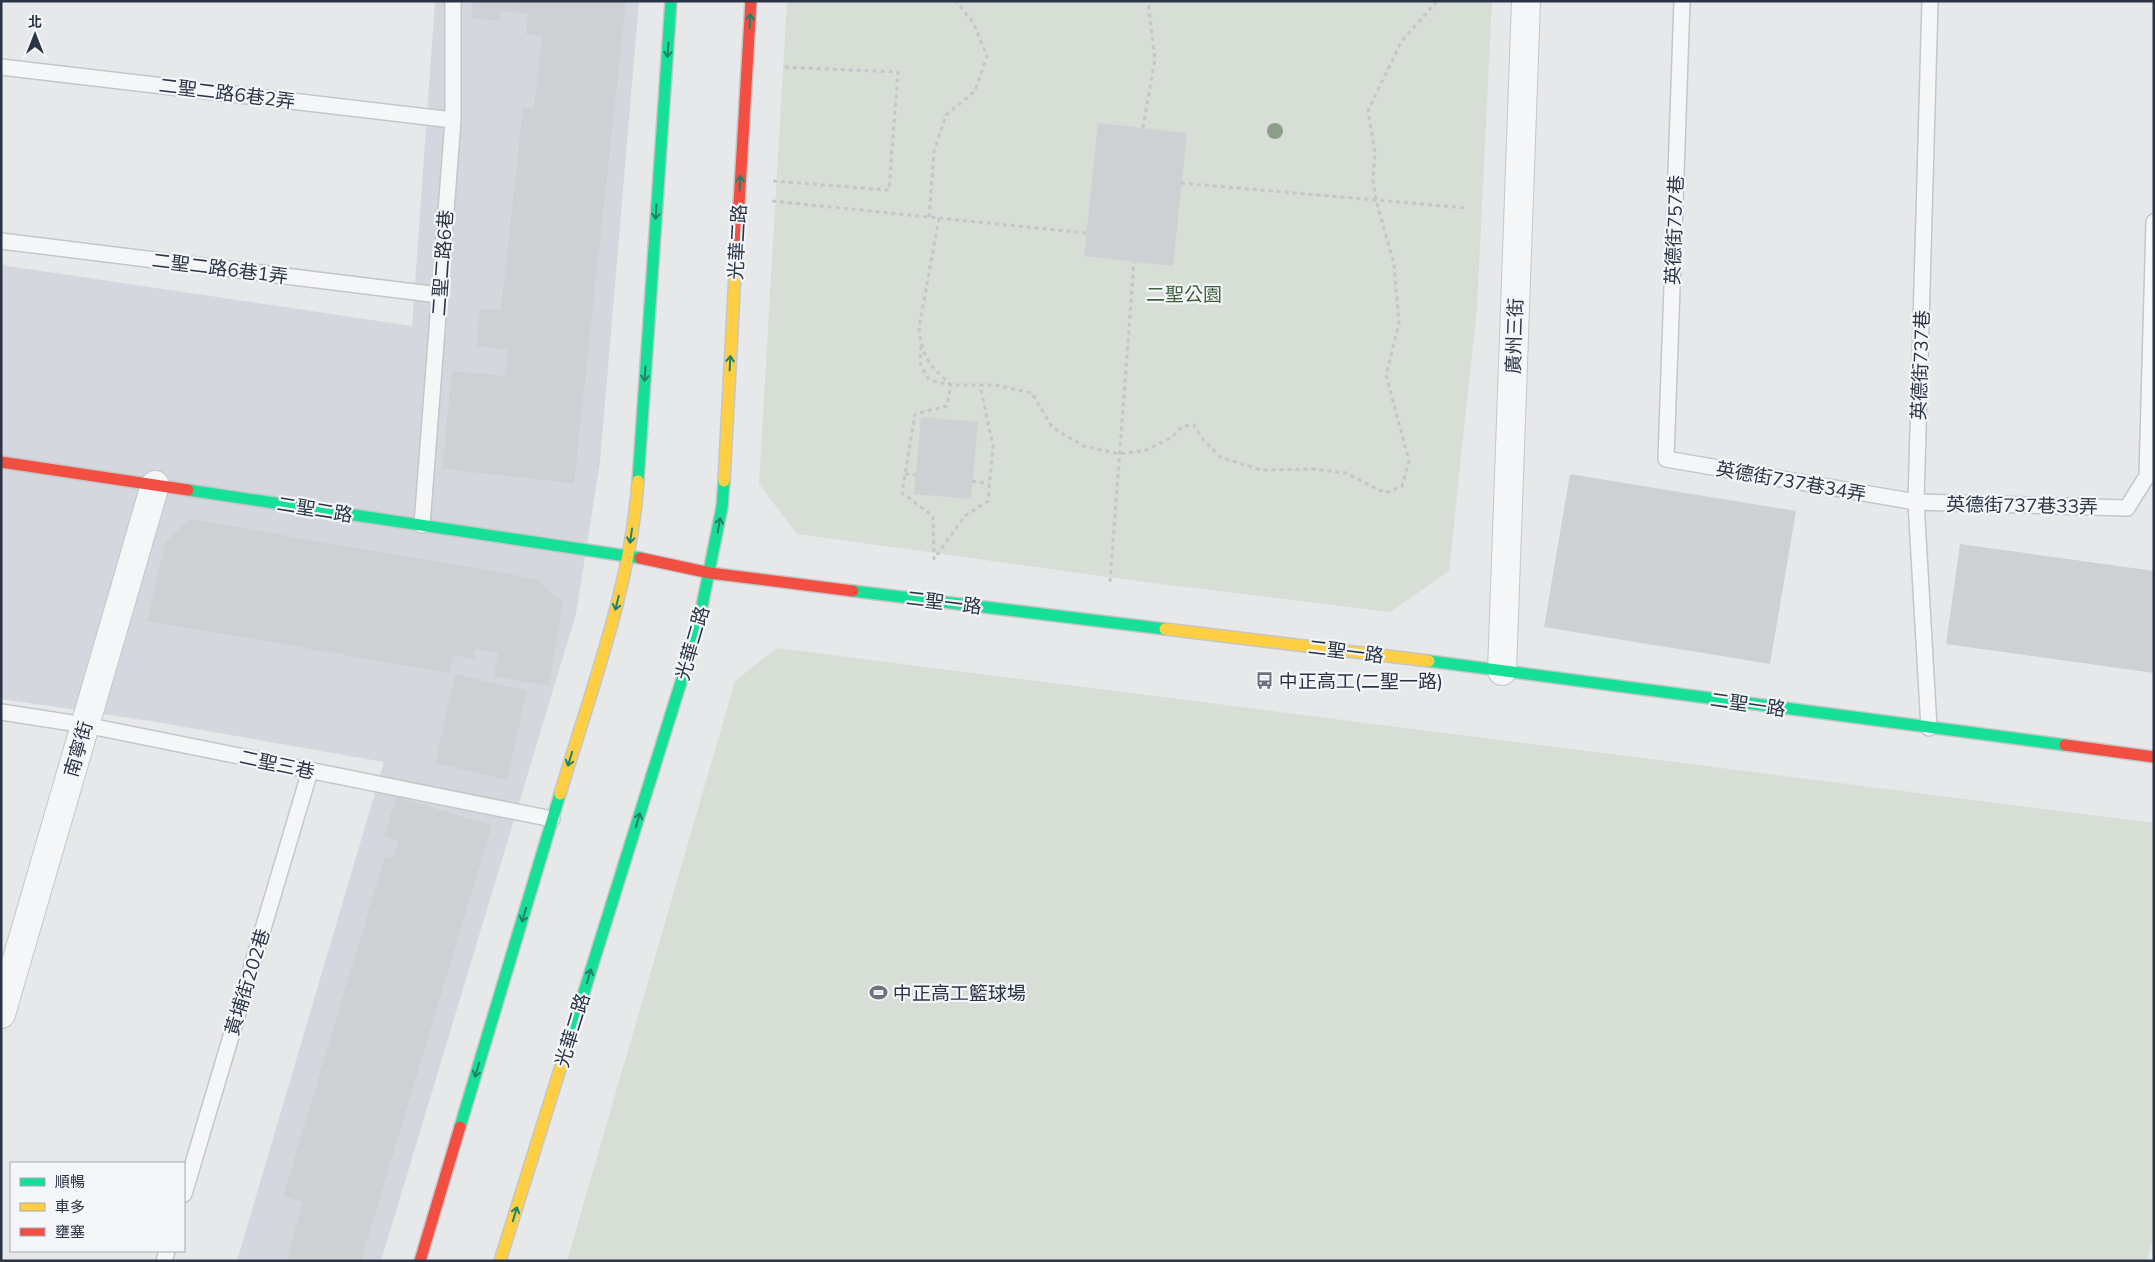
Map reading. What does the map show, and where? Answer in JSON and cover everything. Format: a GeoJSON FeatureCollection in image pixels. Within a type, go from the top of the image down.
{"type":"FeatureCollection","features":[{"type":"Feature","properties":{"kind":"street"},"geometry":{"type":"LineString","coordinates":[[420,1261],[612,620],[628,556],[637,498],[671,1]]}},
{"type":"Feature","properties":{"kind":"street","name":"光華二路"},"geometry":{"type":"LineString","coordinates":[[500,1261],[697,631],[710,573],[722,507],[751,1]]}},
{"type":"Feature","properties":{"kind":"street","name":"廣州三街"},"geometry":{"type":"LineString","coordinates":[[1502,671],[1526,1]]}},
{"type":"Feature","properties":{"kind":"street","name":"二聖二路"},"geometry":{"type":"LineString","coordinates":[[1,462],[628,556]]}},
{"type":"Feature","properties":{"kind":"street","name":"南寧街"},"geometry":{"type":"LineString","coordinates":[[3,1001],[155,485]]}},
{"type":"Feature","properties":{"kind":"street","name":"二聖一路"},"geometry":{"type":"LineString","coordinates":[[628,556],[710,573],[1502,671],[2154,757]]}},
{"type":"Feature","properties":{"kind":"lane","name":"二聖二路6巷"},"geometry":{"type":"LineString","coordinates":[[422,525],[453,120],[454,1]]}},
{"type":"Feature","properties":{"kind":"lane","name":"英德街757巷"},"geometry":{"type":"LineString","coordinates":[[1666,459],[1682,1]]}},
{"type":"Feature","properties":{"kind":"lane","name":"英德街737巷"},"geometry":{"type":"LineString","coordinates":[[1929,728],[1916,502],[1930,1]]}},
{"type":"Feature","properties":{"kind":"lane","name":"二聖二路6巷2弄"},"geometry":{"type":"LineString","coordinates":[[1,67],[453,120]]}},
{"type":"Feature","properties":{"kind":"lane","name":"英德街737巷33弄"},"geometry":{"type":"LineString","coordinates":[[1916,502],[2127,508],[2147,476],[2154,222]]}},
{"type":"Feature","properties":{"kind":"lane","name":"二聖二路6巷1弄"},"geometry":{"type":"LineString","coordinates":[[1,241],[439,295]]}},
{"type":"Feature","properties":{"kind":"lane","name":"英德街737巷34弄"},"geometry":{"type":"LineString","coordinates":[[1666,459],[1916,502]]}},
{"type":"Feature","properties":{"kind":"lane","name":"二聖三巷"},"geometry":{"type":"LineString","coordinates":[[1,712],[85,725],[552,819]]}},
{"type":"Feature","properties":{"kind":"lane","name":"黃埔街202巷"},"geometry":{"type":"LineString","coordinates":[[185,1191],[310,771]]}},
{"type":"Feature","properties":{"kind":"path"},"geometry":{"type":"LineString","coordinates":[[929,217],[934,151],[946,115],[975,91],[987,56],[974,24],[956,1]]}},
{"type":"Feature","properties":{"kind":"path"},"geometry":{"type":"LineString","coordinates":[[1143,128],[1155,59],[1148,1]]}},
{"type":"Feature","properties":{"kind":"path"},"geometry":{"type":"LineString","coordinates":[[939,218],[919,328],[921,343],[920,363],[929,380],[950,384],[995,385],[1032,393],[1052,427],[1083,446],[1120,454],[1147,450],[1172,437],[1183,426],[1194,425],[1201,437],[1220,457],[1261,470],[1314,469],[1346,473],[1385,493],[1402,486],[1409,461],[1386,375],[1399,323],[1394,264],[1376,200],[1373,180],[1375,153],[1368,111],[1401,42],[1437,1]]}},
{"type":"Feature","properties":{"kind":"path"},"geometry":{"type":"LineString","coordinates":[[773,180],[889,190],[898,72],[780,67]]}},
{"type":"Feature","properties":{"kind":"path"},"geometry":{"type":"LineString","coordinates":[[1181,183],[1467,208]]}},
{"type":"Feature","properties":{"kind":"path"},"geometry":{"type":"LineString","coordinates":[[772,201],[1086,233]]}},
{"type":"Feature","properties":{"kind":"path"},"geometry":{"type":"LineString","coordinates":[[1110,582],[1134,262]]}},
{"type":"Feature","properties":{"kind":"path"},"geometry":{"type":"LineString","coordinates":[[921,343],[929,364],[950,384]]}},
{"type":"Feature","properties":{"kind":"path"},"geometry":{"type":"LineString","coordinates":[[950,384],[947,406],[915,414],[902,493],[932,516],[934,559],[965,516],[988,501],[993,446],[980,384]]}},
{"type":"Feature","properties":{"kind":"path"},"geometry":{"type":"LineString","coordinates":[[906,474],[916,475]]}},
{"type":"Feature","properties":{"kind":"path"},"geometry":{"type":"LineString","coordinates":[[972,481],[990,484]]}},
{"type":"Feature","properties":{"kind":"shaded area"},"geometry":{"type":"Polygon","coordinates":[[[435,1],[639,1],[600,462],[576,614],[381,1261],[237,1261],[384,762],[150,721],[1,699],[1,265],[412,326],[435,1]]]}},
{"type":"Feature","properties":{"kind":"green space","name":"二聖公園"},"geometry":{"type":"Polygon","coordinates":[[[787,1],[1492,1],[1477,307],[1449,571],[1390,612],[1144,582],[797,534],[759,484],[787,1]]]}},
{"type":"Feature","properties":{"kind":"green space"},"geometry":{"type":"Polygon","coordinates":[[[777,648],[2154,823],[2154,1235],[2147,1261],[567,1261],[735,681],[777,648]]]}},
{"type":"Feature","properties":{"kind":"building"},"geometry":{"type":"Polygon","coordinates":[[[473,1],[626,1],[574,483],[442,469],[452,371],[505,376],[508,350],[476,346],[480,309],[501,310],[523,108],[534,109],[542,36],[526,34],[528,14],[501,11],[500,21],[471,18],[473,1]]]}},
{"type":"Feature","properties":{"kind":"building"},"geometry":{"type":"Polygon","coordinates":[[[1098,123],[1187,133],[1173,266],[1084,256],[1098,123]]]}},
{"type":"Feature","properties":{"kind":"building"},"geometry":{"type":"Polygon","coordinates":[[[921,417],[978,422],[971,499],[914,494],[921,417]]]}},
{"type":"Feature","properties":{"kind":"building"},"geometry":{"type":"Polygon","coordinates":[[[1570,474],[1796,511],[1770,664],[1544,627],[1570,474]]]}},
{"type":"Feature","properties":{"kind":"building"},"geometry":{"type":"Polygon","coordinates":[[[189,519],[537,579],[563,603],[549,686],[494,677],[498,653],[475,649],[474,659],[453,655],[450,673],[147,621],[165,542],[189,519]]]}},
{"type":"Feature","properties":{"kind":"building"},"geometry":{"type":"Polygon","coordinates":[[[1960,544],[2154,571],[2154,673],[1946,644],[1960,544]]]}},
{"type":"Feature","properties":{"kind":"building"},"geometry":{"type":"Polygon","coordinates":[[[455,674],[527,691],[507,780],[435,763],[455,674]]]}},
{"type":"Feature","properties":{"kind":"building"},"geometry":{"type":"Polygon","coordinates":[[[396,797],[492,825],[361,1261],[286,1261],[303,1202],[283,1196],[385,856],[392,859],[398,841],[384,836],[396,797]]]}},
{"type":"Feature","properties":{"kind":"traffic: fast"},"geometry":{"type":"LineString","coordinates":[[638,481],[671,1]]}},
{"type":"Feature","properties":{"kind":"traffic: fast"},"geometry":{"type":"LineString","coordinates":[[566,1050],[697,631],[722,507],[724,481]]}},
{"type":"Feature","properties":{"kind":"traffic: fast"},"geometry":{"type":"LineString","coordinates":[[188,490],[640,558]]}},
{"type":"Feature","properties":{"kind":"traffic: fast"},"geometry":{"type":"LineString","coordinates":[[853,591],[1165,629]]}},
{"type":"Feature","properties":{"kind":"traffic: fast"},"geometry":{"type":"LineString","coordinates":[[1429,661],[2065,745]]}},
{"type":"Feature","properties":{"kind":"traffic: fast"},"geometry":{"type":"LineString","coordinates":[[460,1127],[560,794]]}},
{"type":"Feature","properties":{"kind":"traffic: slow"},"geometry":{"type":"LineString","coordinates":[[724,481],[736,255]]}},
{"type":"Feature","properties":{"kind":"traffic: slow"},"geometry":{"type":"LineString","coordinates":[[560,794],[608,639],[618,600],[634,520],[638,481]]}},
{"type":"Feature","properties":{"kind":"traffic: slow"},"geometry":{"type":"LineString","coordinates":[[1165,629],[1429,661]]}},
{"type":"Feature","properties":{"kind":"traffic: slow"},"geometry":{"type":"LineString","coordinates":[[500,1261],[566,1050]]}},
{"type":"Feature","properties":{"kind":"traffic: jam"},"geometry":{"type":"LineString","coordinates":[[736,255],[751,1]]}},
{"type":"Feature","properties":{"kind":"traffic: jam"},"geometry":{"type":"LineString","coordinates":[[1,462],[188,490]]}},
{"type":"Feature","properties":{"kind":"traffic: jam"},"geometry":{"type":"LineString","coordinates":[[640,558],[710,573],[853,591]]}},
{"type":"Feature","properties":{"kind":"traffic: jam"},"geometry":{"type":"LineString","coordinates":[[2065,745],[2154,757]]}},
{"type":"Feature","properties":{"kind":"traffic: jam"},"geometry":{"type":"LineString","coordinates":[[420,1261],[460,1127]]}},
{"type":"Feature","properties":{"kind":"place","name":"中正高工(二聖一路)"},"geometry":{"type":"Point","coordinates":[1265,681]}},
{"type":"Feature","properties":{"kind":"place","name":"中正高工籃球場"},"geometry":{"type":"Point","coordinates":[879,993]}}]}
